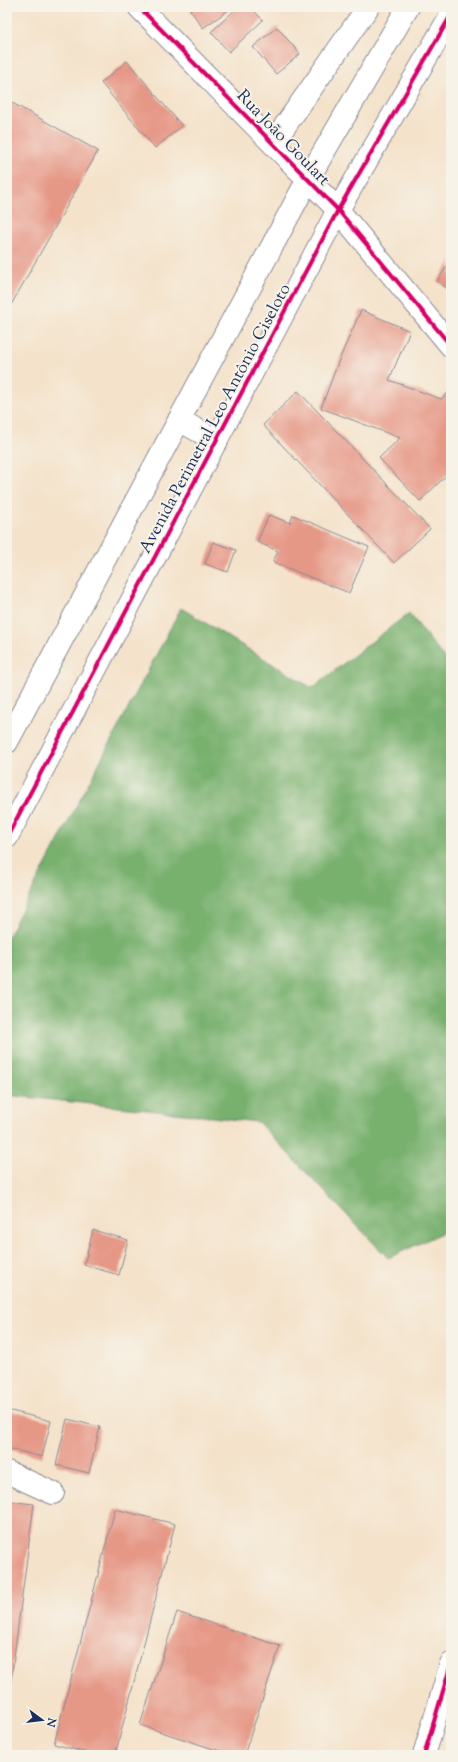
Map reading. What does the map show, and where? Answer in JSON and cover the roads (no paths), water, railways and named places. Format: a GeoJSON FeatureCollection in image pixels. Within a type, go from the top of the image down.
{"type":"FeatureCollection","features":[{"type":"Feature","properties":{"kind":"street","name":"Rua João Goulart"},"geometry":{"type":"LineString","coordinates":[[139,7],[338,210],[451,346]]}},
{"type":"Feature","properties":{"kind":"street"},"geometry":{"type":"LineString","coordinates":[[273,143],[368,7]]}},
{"type":"Feature","properties":{"kind":"street","name":"Avenida Perimetral Leo Antônio Ciseloto"},"geometry":{"type":"LineString","coordinates":[[7,742],[308,179],[408,7]]}},
{"type":"Feature","properties":{"kind":"street","name":"Avenida Perimetral Leo Antônio Ciseloto"},"geometry":{"type":"LineString","coordinates":[[7,837],[15,805],[217,441],[338,210],[451,15]]}},
{"type":"Feature","properties":{"kind":"street"},"geometry":{"type":"LineString","coordinates":[[179,420],[217,441]]}},
{"type":"Feature","properties":{"kind":"street"},"geometry":{"type":"LineString","coordinates":[[7,1472],[53,1493]]}},
{"type":"Feature","properties":{"kind":"street"},"geometry":{"type":"LineString","coordinates":[[424,1755],[451,1664]]}}]}
